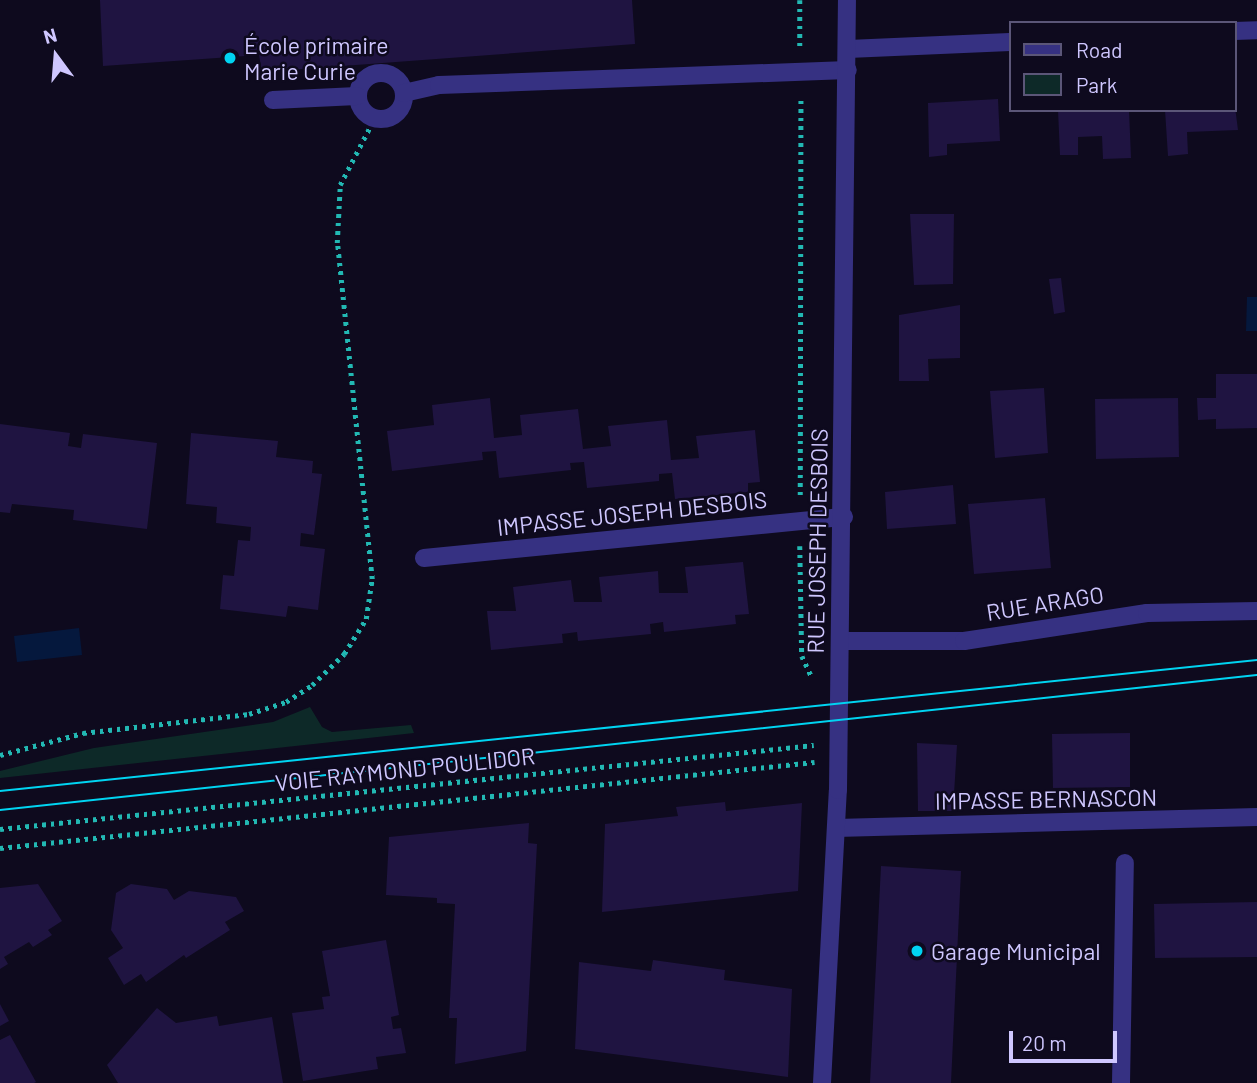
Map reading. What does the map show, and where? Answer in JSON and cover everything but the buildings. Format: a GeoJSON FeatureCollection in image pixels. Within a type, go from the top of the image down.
{"type":"FeatureCollection","features":[{"type":"Feature","properties":{"kind":"street","name":"RUE JOSEPH DESBOIS"},"geometry":{"type":"LineString","coordinates":[[822,1083],[836,828],[844,517],[847,0]]}},
{"type":"Feature","properties":{"kind":"street"},"geometry":{"type":"LineString","coordinates":[[1236,31],[1257,30]]}},
{"type":"Feature","properties":{"kind":"street"},"geometry":{"type":"LineString","coordinates":[[848,49],[1009,42]]}},
{"type":"Feature","properties":{"kind":"street"},"geometry":{"type":"LineString","coordinates":[[404,93],[439,85],[848,70]]}},
{"type":"Feature","properties":{"kind":"street"},"geometry":{"type":"LineString","coordinates":[[383,73],[397,80],[404,93],[396,114],[374,118],[362,110],[357,96],[363,82],[383,73]]}},
{"type":"Feature","properties":{"kind":"street"},"geometry":{"type":"LineString","coordinates":[[273,100],[357,96]]}},
{"type":"Feature","properties":{"kind":"street","name":"IMPASSE JOSEPH DESBOIS"},"geometry":{"type":"LineString","coordinates":[[424,558],[844,517]]}},
{"type":"Feature","properties":{"kind":"street","name":"RUE ARAGO"},"geometry":{"type":"LineString","coordinates":[[839,641],[964,641],[1147,613],[1257,611]]}},
{"type":"Feature","properties":{"kind":"street","name":"IMPASSE BERNASCON"},"geometry":{"type":"LineString","coordinates":[[836,828],[1257,817]]}},
{"type":"Feature","properties":{"kind":"street"},"geometry":{"type":"LineString","coordinates":[[1121,1083],[1125,863]]}},
{"type":"Feature","properties":{"kind":"path"},"geometry":{"type":"LineString","coordinates":[[800,0],[802,656],[807,667]]}},
{"type":"Feature","properties":{"kind":"path"},"geometry":{"type":"LineString","coordinates":[[0,755],[83,733],[249,714],[286,702],[312,685],[344,654],[366,619],[372,579],[337,243],[340,185],[374,118]]}},
{"type":"Feature","properties":{"kind":"path","name":"VOIE RAYMOND POULIDOR"},"geometry":{"type":"LineString","coordinates":[[0,829],[814,745]]}},
{"type":"Feature","properties":{"kind":"path"},"geometry":{"type":"LineString","coordinates":[[0,848],[815,762]]}},
{"type":"Feature","properties":{"kind":"green space"},"geometry":{"type":"Polygon","coordinates":[[[310,707],[322,727],[332,732],[411,725],[414,733],[0,778],[0,771],[94,748],[273,722],[310,707]]]}},
{"type":"Feature","properties":{"kind":"water"},"geometry":{"type":"Polygon","coordinates":[[[1247,297],[1257,297],[1257,331],[1246,331],[1247,297]]]}},
{"type":"Feature","properties":{"kind":"water"},"geometry":{"type":"Polygon","coordinates":[[[79,628],[82,655],[17,662],[14,636],[79,628]]]}},
{"type":"Feature","properties":{"kind":"tram line"},"geometry":{"type":"LineString","coordinates":[[0,791],[1257,660]]}},
{"type":"Feature","properties":{"kind":"tram line"},"geometry":{"type":"LineString","coordinates":[[0,810],[1257,675]]}},
{"type":"Feature","properties":{"kind":"place","name":"École primaire Marie Curie"},"geometry":{"type":"Point","coordinates":[230,58]}},
{"type":"Feature","properties":{"kind":"place","name":"Garage Municipal"},"geometry":{"type":"Point","coordinates":[917,951]}}]}
